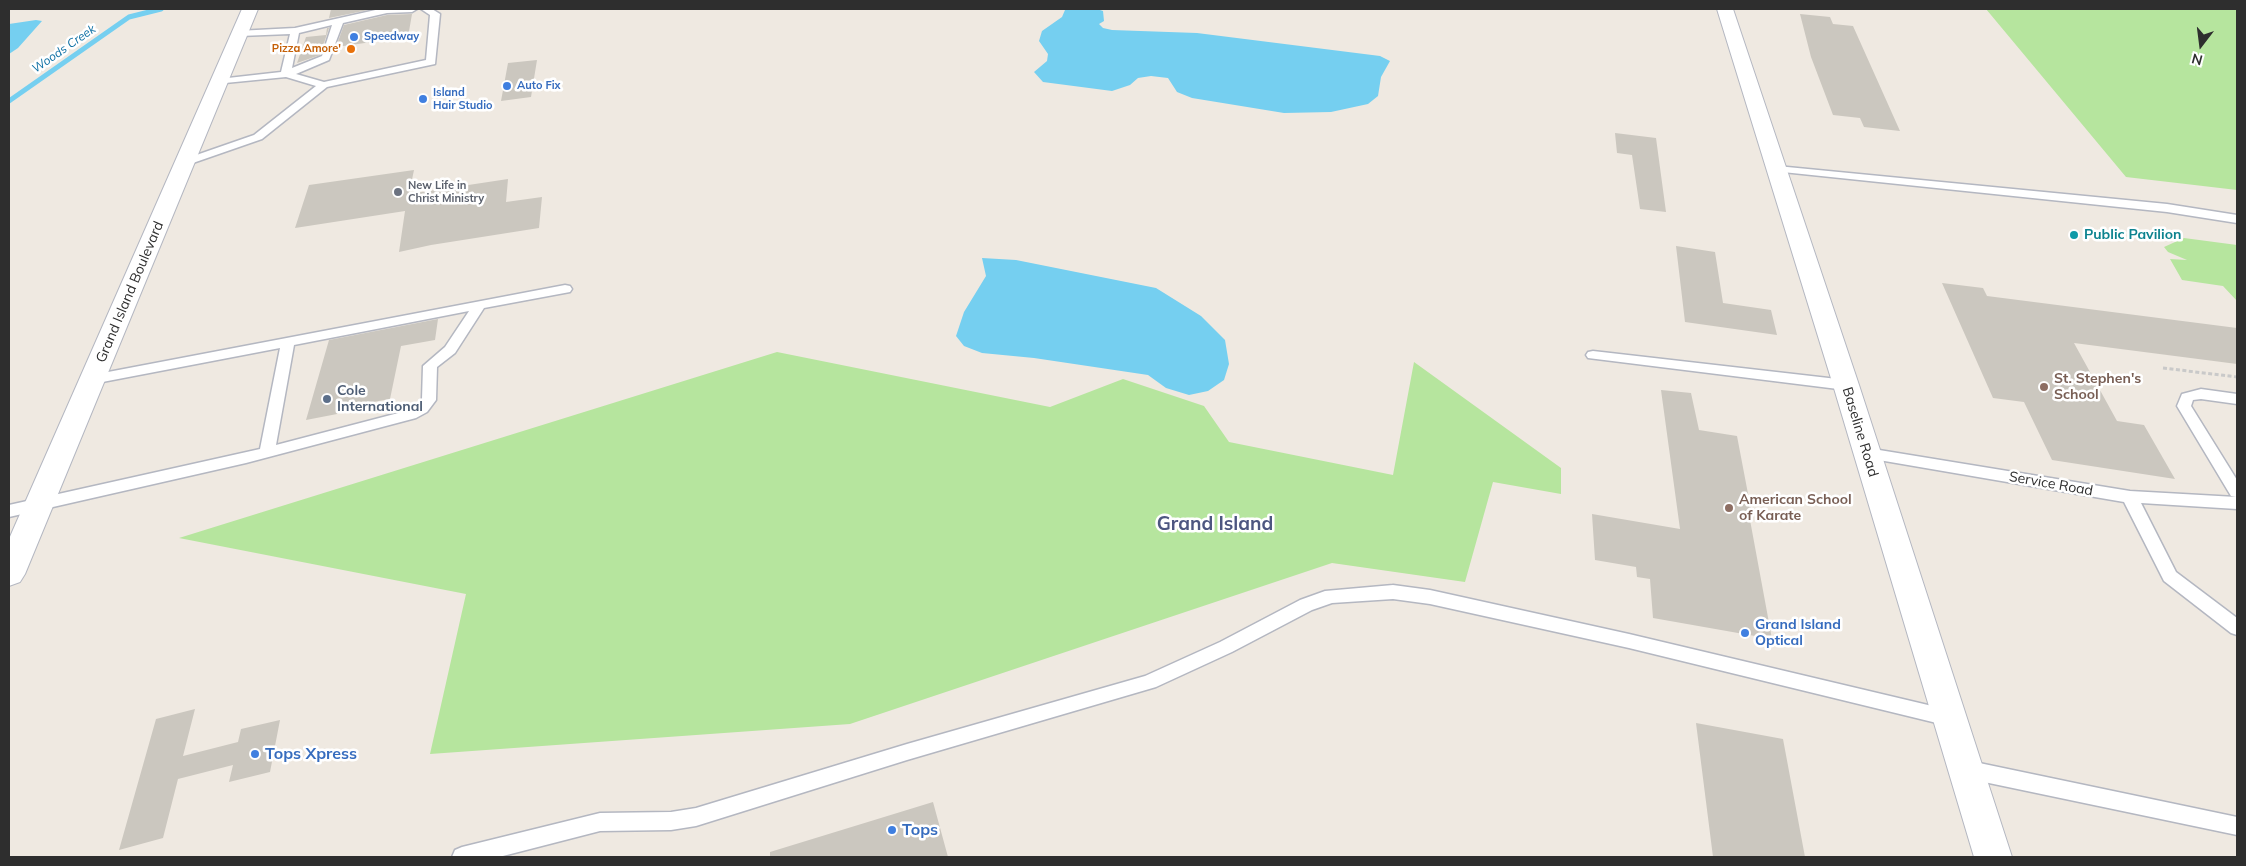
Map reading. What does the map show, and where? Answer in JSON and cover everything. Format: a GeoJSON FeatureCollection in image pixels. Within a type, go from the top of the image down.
{"type":"FeatureCollection","features":[{"type":"Feature","properties":{"kind":"street","name":"Grand Island Boulevard"},"geometry":{"type":"LineString","coordinates":[[9,574],[250,9]]}},
{"type":"Feature","properties":{"kind":"street","name":"Baseline Road"},"geometry":{"type":"LineString","coordinates":[[1725,9],[1846,385],[1993,857]]}},
{"type":"Feature","properties":{"kind":"lane"},"geometry":{"type":"LineString","coordinates":[[240,33],[294,31],[387,10],[412,9]]}},
{"type":"Feature","properties":{"kind":"lane"},"geometry":{"type":"LineString","coordinates":[[186,162],[258,137],[324,85],[431,62],[435,14],[425,9]]}},
{"type":"Feature","properties":{"kind":"lane"},"geometry":{"type":"LineString","coordinates":[[219,82],[286,74],[326,58],[339,20]]}},
{"type":"Feature","properties":{"kind":"lane"},"geometry":{"type":"LineString","coordinates":[[286,74],[294,31]]}},
{"type":"Feature","properties":{"kind":"lane"},"geometry":{"type":"LineString","coordinates":[[286,74],[324,85]]}},
{"type":"Feature","properties":{"kind":"lane"},"geometry":{"type":"LineString","coordinates":[[1777,169],[2167,208],[2237,219]]}},
{"type":"Feature","properties":{"kind":"lane"},"geometry":{"type":"LineString","coordinates":[[92,379],[565,289]]}},
{"type":"Feature","properties":{"kind":"lane"},"geometry":{"type":"LineString","coordinates":[[9,511],[267,452],[411,414],[422,409],[429,400],[430,366],[450,350],[480,305]]}},
{"type":"Feature","properties":{"kind":"lane"},"geometry":{"type":"LineString","coordinates":[[267,452],[288,342]]}},
{"type":"Feature","properties":{"kind":"lane"},"geometry":{"type":"LineString","coordinates":[[1592,355],[1846,385]]}},
{"type":"Feature","properties":{"kind":"lane"},"geometry":{"type":"LineString","coordinates":[[2237,399],[2201,394],[2187,397],[2184,406],[2237,492]]}},
{"type":"Feature","properties":{"kind":"lane","name":"Service Road"},"geometry":{"type":"LineString","coordinates":[[1867,453],[2130,497],[2237,503]]}},
{"type":"Feature","properties":{"kind":"lane"},"geometry":{"type":"LineString","coordinates":[[2130,497],[2170,576],[2237,628]]}},
{"type":"Feature","properties":{"kind":"lane"},"geometry":{"type":"LineString","coordinates":[[462,857],[600,822],[672,821],[696,817],[907,752],[1149,682],[1306,606],[1331,596],[1393,592],[1430,597],[1629,641],[1949,718]]}},
{"type":"Feature","properties":{"kind":"lane"},"geometry":{"type":"LineString","coordinates":[[1965,769],[2237,826]]}},
{"type":"Feature","properties":{"kind":"path"},"geometry":{"type":"LineString","coordinates":[[2163,368],[2237,378]]}},
{"type":"Feature","properties":{"kind":"green space"},"geometry":{"type":"Polygon","coordinates":[[[1986,9],[2237,9],[2237,190],[2126,177],[1986,9]]]}},
{"type":"Feature","properties":{"kind":"green space"},"geometry":{"type":"Polygon","coordinates":[[[2184,238],[2237,245],[2237,301],[2223,286],[2182,280],[2170,259],[2187,260],[2168,252],[2164,247],[2184,238]]]}},
{"type":"Feature","properties":{"kind":"green space"},"geometry":{"type":"Polygon","coordinates":[[[777,352],[1050,407],[1123,379],[1204,406],[1229,442],[1393,475],[1414,362],[1561,468],[1561,494],[1493,482],[1465,582],[1332,563],[850,724],[430,754],[466,594],[179,538],[777,352]]]}},
{"type":"Feature","properties":{"kind":"water"},"geometry":{"type":"Polygon","coordinates":[[[1097,9],[1103,11],[1104,21],[1099,24],[1103,28],[1112,30],[1197,33],[1380,56],[1390,61],[1381,77],[1378,96],[1368,104],[1331,112],[1284,113],[1192,98],[1177,92],[1168,78],[1151,76],[1138,78],[1130,85],[1112,91],[1043,82],[1034,72],[1047,61],[1048,54],[1039,41],[1042,31],[1062,17],[1065,10],[1097,9]]]}},
{"type":"Feature","properties":{"kind":"water"},"geometry":{"type":"Polygon","coordinates":[[[36,20],[42,21],[18,48],[9,54],[9,24],[36,20]]]}},
{"type":"Feature","properties":{"kind":"water"},"geometry":{"type":"Polygon","coordinates":[[[982,258],[1016,260],[1156,288],[1201,316],[1225,340],[1229,364],[1224,380],[1208,391],[1189,395],[1166,388],[1148,375],[1034,358],[982,353],[964,346],[956,336],[964,312],[986,276],[982,258]]]}},
{"type":"Feature","properties":{"kind":"building"},"geometry":{"type":"Polygon","coordinates":[[[331,9],[373,9],[329,18],[331,9]]]}},
{"type":"Feature","properties":{"kind":"building"},"geometry":{"type":"Polygon","coordinates":[[[412,14],[408,37],[336,47],[344,25],[387,15],[412,14]]]}},
{"type":"Feature","properties":{"kind":"building"},"geometry":{"type":"Polygon","coordinates":[[[1800,14],[1830,17],[1833,24],[1853,26],[1900,131],[1864,127],[1860,118],[1833,115],[1811,57],[1800,14]]]}},
{"type":"Feature","properties":{"kind":"building"},"geometry":{"type":"Polygon","coordinates":[[[327,28],[329,28],[320,55],[297,63],[306,37],[326,35],[327,28]]]}},
{"type":"Feature","properties":{"kind":"building"},"geometry":{"type":"Polygon","coordinates":[[[537,60],[531,97],[501,101],[508,63],[537,60]]]}},
{"type":"Feature","properties":{"kind":"building"},"geometry":{"type":"Polygon","coordinates":[[[1615,133],[1656,138],[1666,212],[1640,209],[1632,155],[1617,153],[1615,133]]]}},
{"type":"Feature","properties":{"kind":"building"},"geometry":{"type":"Polygon","coordinates":[[[414,170],[409,194],[508,179],[506,202],[542,197],[539,228],[399,252],[405,211],[295,228],[309,185],[414,170]]]}},
{"type":"Feature","properties":{"kind":"building"},"geometry":{"type":"Polygon","coordinates":[[[1676,246],[1715,252],[1723,303],[1771,310],[1777,335],[1685,322],[1676,246]]]}},
{"type":"Feature","properties":{"kind":"building","name":"St. Stephen's School"},"geometry":{"type":"Polygon","coordinates":[[[1942,283],[1983,288],[1987,296],[2237,328],[2237,364],[2074,343],[2117,421],[2144,425],[2175,479],[2052,460],[2024,402],[1993,398],[1942,283]]]}},
{"type":"Feature","properties":{"kind":"building"},"geometry":{"type":"Polygon","coordinates":[[[438,319],[435,340],[401,346],[390,399],[339,408],[337,414],[306,420],[329,340],[438,319]]]}},
{"type":"Feature","properties":{"kind":"building"},"geometry":{"type":"Polygon","coordinates":[[[1661,390],[1691,393],[1699,430],[1737,436],[1772,639],[1653,618],[1650,579],[1637,577],[1636,567],[1595,560],[1592,514],[1680,529],[1661,390]]]}},
{"type":"Feature","properties":{"kind":"building"},"geometry":{"type":"Polygon","coordinates":[[[195,709],[183,756],[238,742],[241,729],[280,720],[270,772],[229,782],[233,765],[178,779],[163,838],[119,850],[156,719],[195,709]]]}},
{"type":"Feature","properties":{"kind":"building"},"geometry":{"type":"Polygon","coordinates":[[[1696,723],[1783,739],[1805,857],[1713,857],[1696,723]]]}},
{"type":"Feature","properties":{"kind":"building","name":"Tops"},"geometry":{"type":"Polygon","coordinates":[[[933,802],[948,857],[770,857],[770,852],[933,802]]]}},
{"type":"Feature","properties":{"kind":"waterway","name":"Woods Creek"},"geometry":{"type":"LineString","coordinates":[[9,101],[129,17],[161,9]]}},
{"type":"Feature","properties":{"kind":"place","name":"Speedway"},"geometry":{"type":"Point","coordinates":[354,37]}},
{"type":"Feature","properties":{"kind":"place","name":"Pizza Amore'"},"geometry":{"type":"Point","coordinates":[351,49]}},
{"type":"Feature","properties":{"kind":"place","name":"Auto Fix"},"geometry":{"type":"Point","coordinates":[507,86]}},
{"type":"Feature","properties":{"kind":"place","name":"Island Hair Studio"},"geometry":{"type":"Point","coordinates":[423,99]}},
{"type":"Feature","properties":{"kind":"place","name":"New Life in Christ Ministry"},"geometry":{"type":"Point","coordinates":[398,192]}},
{"type":"Feature","properties":{"kind":"place","name":"Public Pavilion"},"geometry":{"type":"Point","coordinates":[2074,235]}},
{"type":"Feature","properties":{"kind":"place","name":"St. Stephen's School"},"geometry":{"type":"Point","coordinates":[2044,387]}},
{"type":"Feature","properties":{"kind":"place","name":"Cole International"},"geometry":{"type":"Point","coordinates":[327,399]}},
{"type":"Feature","properties":{"kind":"place","name":"American School of Karate"},"geometry":{"type":"Point","coordinates":[1729,508]}},
{"type":"Feature","properties":{"kind":"place","name":"Grand Island Optical"},"geometry":{"type":"Point","coordinates":[1745,633]}},
{"type":"Feature","properties":{"kind":"place","name":"Tops Xpress"},"geometry":{"type":"Point","coordinates":[255,754]}},
{"type":"Feature","properties":{"kind":"place","name":"Tops"},"geometry":{"type":"Point","coordinates":[892,830]}},
{"type":"Feature","properties":{"kind":"district","name":"Grand Island"},"geometry":{"type":"Point","coordinates":[1215,524]}}]}
